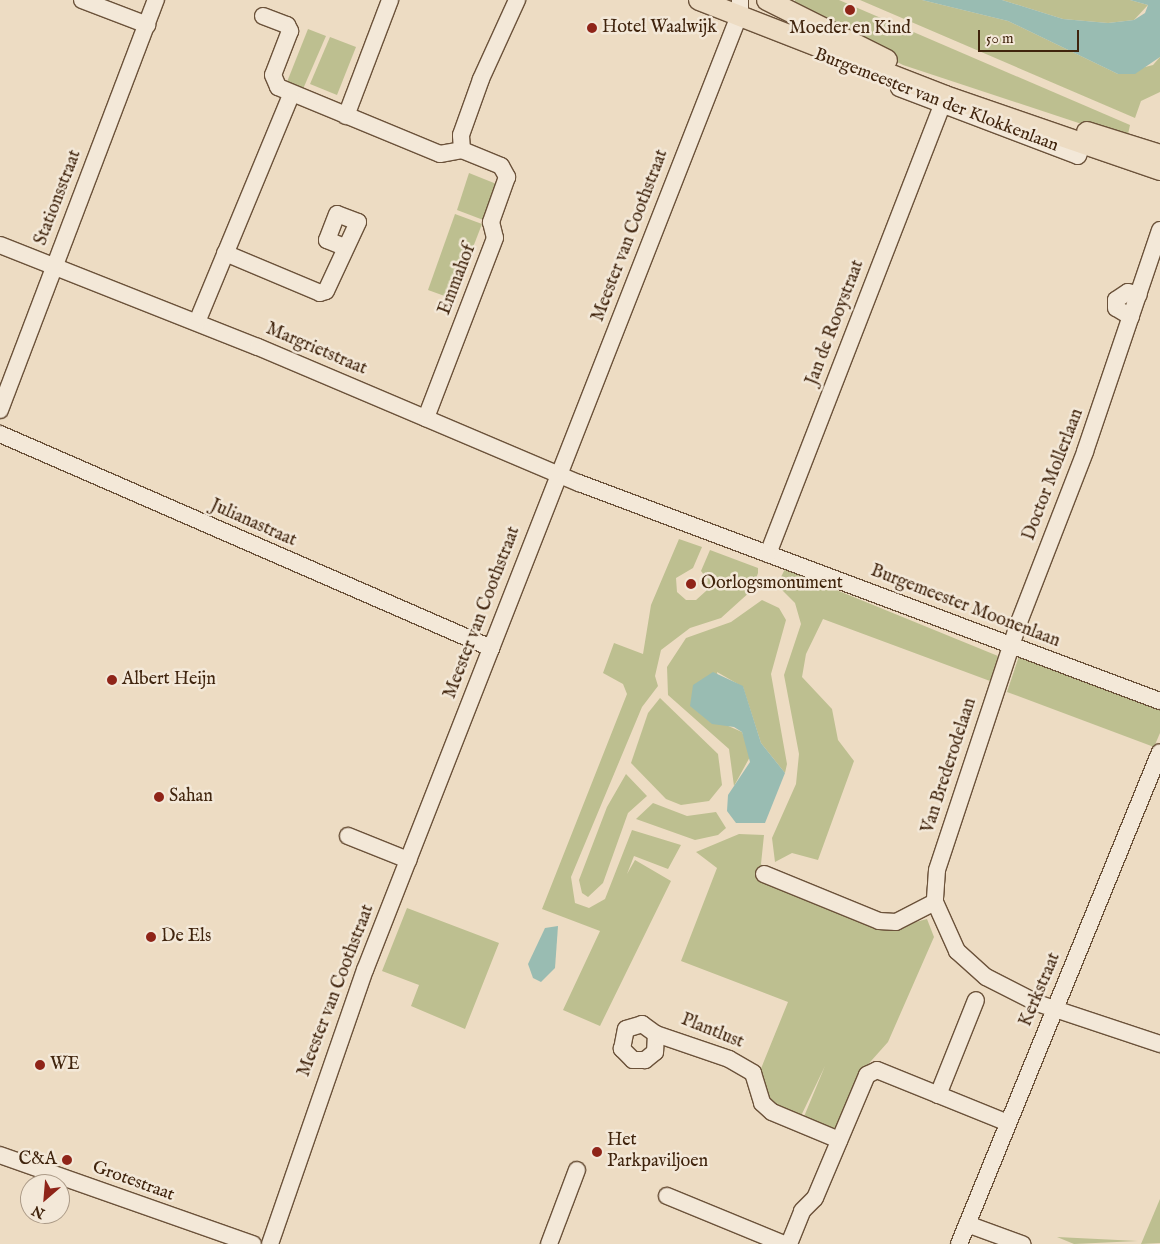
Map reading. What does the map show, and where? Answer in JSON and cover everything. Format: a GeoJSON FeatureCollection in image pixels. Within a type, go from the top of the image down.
{"type":"FeatureCollection","features":[{"type":"Feature","properties":{"kind":"main road","name":"Burgemeester van der Klokkenlaan"},"geometry":{"type":"LineString","coordinates":[[699,0],[740,7],[945,96],[1085,138],[1160,156]]}},
{"type":"Feature","properties":{"kind":"main road","name":"Burgemeester van der Klokkenlaan"},"geometry":{"type":"LineString","coordinates":[[767,0],[918,75],[1085,138],[1160,170]]}},
{"type":"Feature","properties":{"kind":"main road","name":"Burgemeester van der Klokkenlaan"},"geometry":{"type":"LineString","coordinates":[[792,28],[887,60]]}},
{"type":"Feature","properties":{"kind":"street"},"geometry":{"type":"LineString","coordinates":[[82,0],[146,25]]}},
{"type":"Feature","properties":{"kind":"street","name":"Stationsstraat"},"geometry":{"type":"LineString","coordinates":[[0,410],[156,0]]}},
{"type":"Feature","properties":{"kind":"street"},"geometry":{"type":"LineString","coordinates":[[346,116],[390,0]]}},
{"type":"Feature","properties":{"kind":"street"},"geometry":{"type":"LineString","coordinates":[[462,150],[461,135],[478,88],[517,0]]}},
{"type":"Feature","properties":{"kind":"street","name":"Meester van Coothstraat"},"geometry":{"type":"LineString","coordinates":[[270,1244],[308,1125],[408,860],[560,474],[740,7]]}},
{"type":"Feature","properties":{"kind":"street"},"geometry":{"type":"LineString","coordinates":[[196,322],[291,95],[278,88],[273,75],[290,31],[287,25],[263,16]]}},
{"type":"Feature","properties":{"kind":"street","name":"Burgemeester van der Klokkenlaan"},"geometry":{"type":"LineString","coordinates":[[792,28],[797,47],[942,106],[1078,156],[1085,138]]}},
{"type":"Feature","properties":{"kind":"street","name":"Emmahof"},"geometry":{"type":"LineString","coordinates":[[291,95],[440,154],[462,150],[501,166],[507,177],[491,222],[495,238],[426,418]]}},
{"type":"Feature","properties":{"kind":"street","name":"Jan de Rooystraat"},"geometry":{"type":"LineString","coordinates":[[768,554],[942,106]]}},
{"type":"Feature","properties":{"kind":"street","name":"Doctor Mollerlaan"},"geometry":{"type":"LineString","coordinates":[[1011,645],[1132,317],[1160,230]]}},
{"type":"Feature","properties":{"kind":"street","name":"Margrietstraat"},"geometry":{"type":"LineString","coordinates":[[0,245],[196,322],[560,474]]}},
{"type":"Feature","properties":{"kind":"street"},"geometry":{"type":"LineString","coordinates":[[225,253],[320,293],[326,290],[344,247]]}},
{"type":"Feature","properties":{"kind":"street","name":"Julianastraat"},"geometry":{"type":"LineString","coordinates":[[0,434],[491,648]]}},
{"type":"Feature","properties":{"kind":"street","name":"Burgemeester Moonenlaan"},"geometry":{"type":"LineString","coordinates":[[560,474],[1160,701]]}},
{"type":"Feature","properties":{"kind":"street","name":"Van Brederodelaan"},"geometry":{"type":"LineString","coordinates":[[1011,645],[937,870],[935,902],[948,937],[969,963],[1006,989],[1160,1044]]}},
{"type":"Feature","properties":{"kind":"street","name":"Kerkstraat"},"geometry":{"type":"LineString","coordinates":[[959,1244],[1160,752]]}},
{"type":"Feature","properties":{"kind":"street"},"geometry":{"type":"LineString","coordinates":[[348,836],[408,860]]}},
{"type":"Feature","properties":{"kind":"street"},"geometry":{"type":"LineString","coordinates":[[764,874],[879,920],[896,922],[935,902]]}},
{"type":"Feature","properties":{"kind":"street"},"geometry":{"type":"LineString","coordinates":[[938,1095],[976,1000]]}},
{"type":"Feature","properties":{"kind":"street","name":"Plantlust"},"geometry":{"type":"LineString","coordinates":[[656,1034],[750,1069],[762,1103],[772,1112],[839,1140]]}},
{"type":"Feature","properties":{"kind":"street"},"geometry":{"type":"LineString","coordinates":[[789,1244],[802,1211],[815,1198],[867,1075],[877,1070],[1008,1124]]}},
{"type":"Feature","properties":{"kind":"street","name":"Grotestraat"},"geometry":{"type":"LineString","coordinates":[[0,1156],[253,1244]]}},
{"type":"Feature","properties":{"kind":"street"},"geometry":{"type":"LineString","coordinates":[[549,1244],[577,1170]]}},
{"type":"Feature","properties":{"kind":"street"},"geometry":{"type":"LineString","coordinates":[[667,1196],[784,1244]]}},
{"type":"Feature","properties":{"kind":"street"},"geometry":{"type":"LineString","coordinates":[[967,1224],[1022,1244]]}},
{"type":"Feature","properties":{"kind":"street"},"geometry":{"type":"LineString","coordinates":[[264,1244],[270,1244]]}},
{"type":"Feature","properties":{"kind":"green space"},"geometry":{"type":"Polygon","coordinates":[[[795,0],[839,0],[1130,125],[1127,139],[903,65],[792,9],[795,0]]]}},
{"type":"Feature","properties":{"kind":"green space"},"geometry":{"type":"Polygon","coordinates":[[[860,0],[922,0],[1008,21],[1118,74],[1153,65],[1160,57],[1160,92],[1141,101],[1135,118],[860,0]]]}},
{"type":"Feature","properties":{"kind":"green space"},"geometry":{"type":"Polygon","coordinates":[[[1002,0],[1130,0],[1148,5],[1134,20],[1108,23],[1063,19],[1002,0]]]}},
{"type":"Feature","properties":{"kind":"green space"},"geometry":{"type":"Polygon","coordinates":[[[308,29],[326,36],[303,89],[285,87],[308,29]]]}},
{"type":"Feature","properties":{"kind":"green space"},"geometry":{"type":"Polygon","coordinates":[[[330,37],[356,47],[337,95],[310,84],[330,37]]]}},
{"type":"Feature","properties":{"kind":"green space"},"geometry":{"type":"Polygon","coordinates":[[[469,173],[499,185],[486,221],[457,210],[469,173]]]}},
{"type":"Feature","properties":{"kind":"green space"},"geometry":{"type":"Polygon","coordinates":[[[455,214],[482,224],[453,299],[428,290],[455,214]]]}},
{"type":"Feature","properties":{"kind":"green space"},"geometry":{"type":"Polygon","coordinates":[[[679,539],[702,547],[693,568],[676,578],[677,592],[686,600],[696,600],[706,591],[708,580],[701,571],[710,550],[758,568],[758,573],[752,590],[721,618],[690,628],[661,650],[655,676],[658,686],[642,707],[571,877],[575,903],[589,908],[605,899],[632,830],[681,845],[668,869],[634,856],[627,874],[635,860],[671,881],[600,1026],[563,1010],[600,931],[542,909],[627,694],[623,684],[603,673],[614,643],[643,654],[651,605],[679,539]]]}},
{"type":"Feature","properties":{"kind":"green space"},"geometry":{"type":"Polygon","coordinates":[[[785,569],[998,656],[990,681],[823,619],[806,654],[802,677],[832,709],[838,740],[854,761],[818,860],[792,853],[775,862],[772,838],[796,784],[799,754],[784,675],[801,624],[795,603],[777,585],[785,569]]]}},
{"type":"Feature","properties":{"kind":"green space"},"geometry":{"type":"Polygon","coordinates":[[[762,600],[779,608],[786,620],[771,674],[787,764],[785,773],[761,743],[743,687],[717,672],[726,725],[742,732],[751,755],[734,786],[729,749],[668,695],[667,667],[686,638],[731,622],[762,600]]]}},
{"type":"Feature","properties":{"kind":"green space"},"geometry":{"type":"Polygon","coordinates":[[[1019,656],[1160,708],[1160,733],[1154,747],[1007,692],[1019,656]]]}},
{"type":"Feature","properties":{"kind":"green space"},"geometry":{"type":"Polygon","coordinates":[[[660,698],[718,754],[722,785],[709,801],[681,805],[666,799],[631,763],[648,713],[660,698]]]}},
{"type":"Feature","properties":{"kind":"green space"},"geometry":{"type":"Polygon","coordinates":[[[626,774],[647,796],[628,813],[603,883],[588,897],[582,893],[579,880],[607,807],[626,774]]]}},
{"type":"Feature","properties":{"kind":"green space"},"geometry":{"type":"Polygon","coordinates":[[[653,803],[687,816],[716,812],[726,828],[718,835],[695,840],[636,819],[653,803]]]}},
{"type":"Feature","properties":{"kind":"green space"},"geometry":{"type":"Polygon","coordinates":[[[739,834],[764,835],[761,864],[771,883],[889,929],[927,919],[934,937],[888,1042],[863,1070],[838,1127],[832,1130],[803,1119],[825,1066],[800,1118],[768,1101],[760,1071],[788,1002],[681,961],[717,868],[696,852],[739,834]]]}},
{"type":"Feature","properties":{"kind":"green space"},"geometry":{"type":"Polygon","coordinates":[[[407,908],[499,943],[465,1029],[411,1006],[419,985],[382,971],[407,908]]]}},
{"type":"Feature","properties":{"kind":"green space"},"geometry":{"type":"Polygon","coordinates":[[[1160,1199],[1160,1243],[1141,1244],[1160,1199]]]}},
{"type":"Feature","properties":{"kind":"green space"},"geometry":{"type":"Polygon","coordinates":[[[1057,1237],[1138,1241],[1074,1244],[1057,1237]]]}},
{"type":"Feature","properties":{"kind":"water"},"geometry":{"type":"Polygon","coordinates":[[[922,0],[1002,0],[1063,19],[1108,23],[1134,20],[1145,13],[1148,5],[1130,0],[1160,0],[1160,57],[1135,74],[1118,74],[1008,21],[922,0]]]}},
{"type":"Feature","properties":{"kind":"water"},"geometry":{"type":"Polygon","coordinates":[[[713,672],[743,686],[761,743],[785,773],[765,823],[736,823],[727,811],[728,795],[750,762],[742,732],[734,727],[712,724],[690,706],[693,685],[713,672]]]}},
{"type":"Feature","properties":{"kind":"water"},"geometry":{"type":"Polygon","coordinates":[[[558,926],[555,968],[541,982],[533,978],[528,964],[545,928],[558,926]]]}},
{"type":"Feature","properties":{"kind":"place","name":"Moeder en Kind"},"geometry":{"type":"Point","coordinates":[850,10]}},
{"type":"Feature","properties":{"kind":"place","name":"Hotel Waalwijk"},"geometry":{"type":"Point","coordinates":[592,28]}},
{"type":"Feature","properties":{"kind":"place","name":"Oorlogsmonument"},"geometry":{"type":"Point","coordinates":[691,584]}},
{"type":"Feature","properties":{"kind":"place","name":"Albert Heijn"},"geometry":{"type":"Point","coordinates":[112,680]}},
{"type":"Feature","properties":{"kind":"place","name":"Sahan"},"geometry":{"type":"Point","coordinates":[159,797]}},
{"type":"Feature","properties":{"kind":"place","name":"De Els"},"geometry":{"type":"Point","coordinates":[151,937]}},
{"type":"Feature","properties":{"kind":"place","name":"WE"},"geometry":{"type":"Point","coordinates":[40,1065]}},
{"type":"Feature","properties":{"kind":"place","name":"Het Parkpaviljoen"},"geometry":{"type":"Point","coordinates":[597,1152]}},
{"type":"Feature","properties":{"kind":"place","name":"C&A"},"geometry":{"type":"Point","coordinates":[67,1160]}}]}
